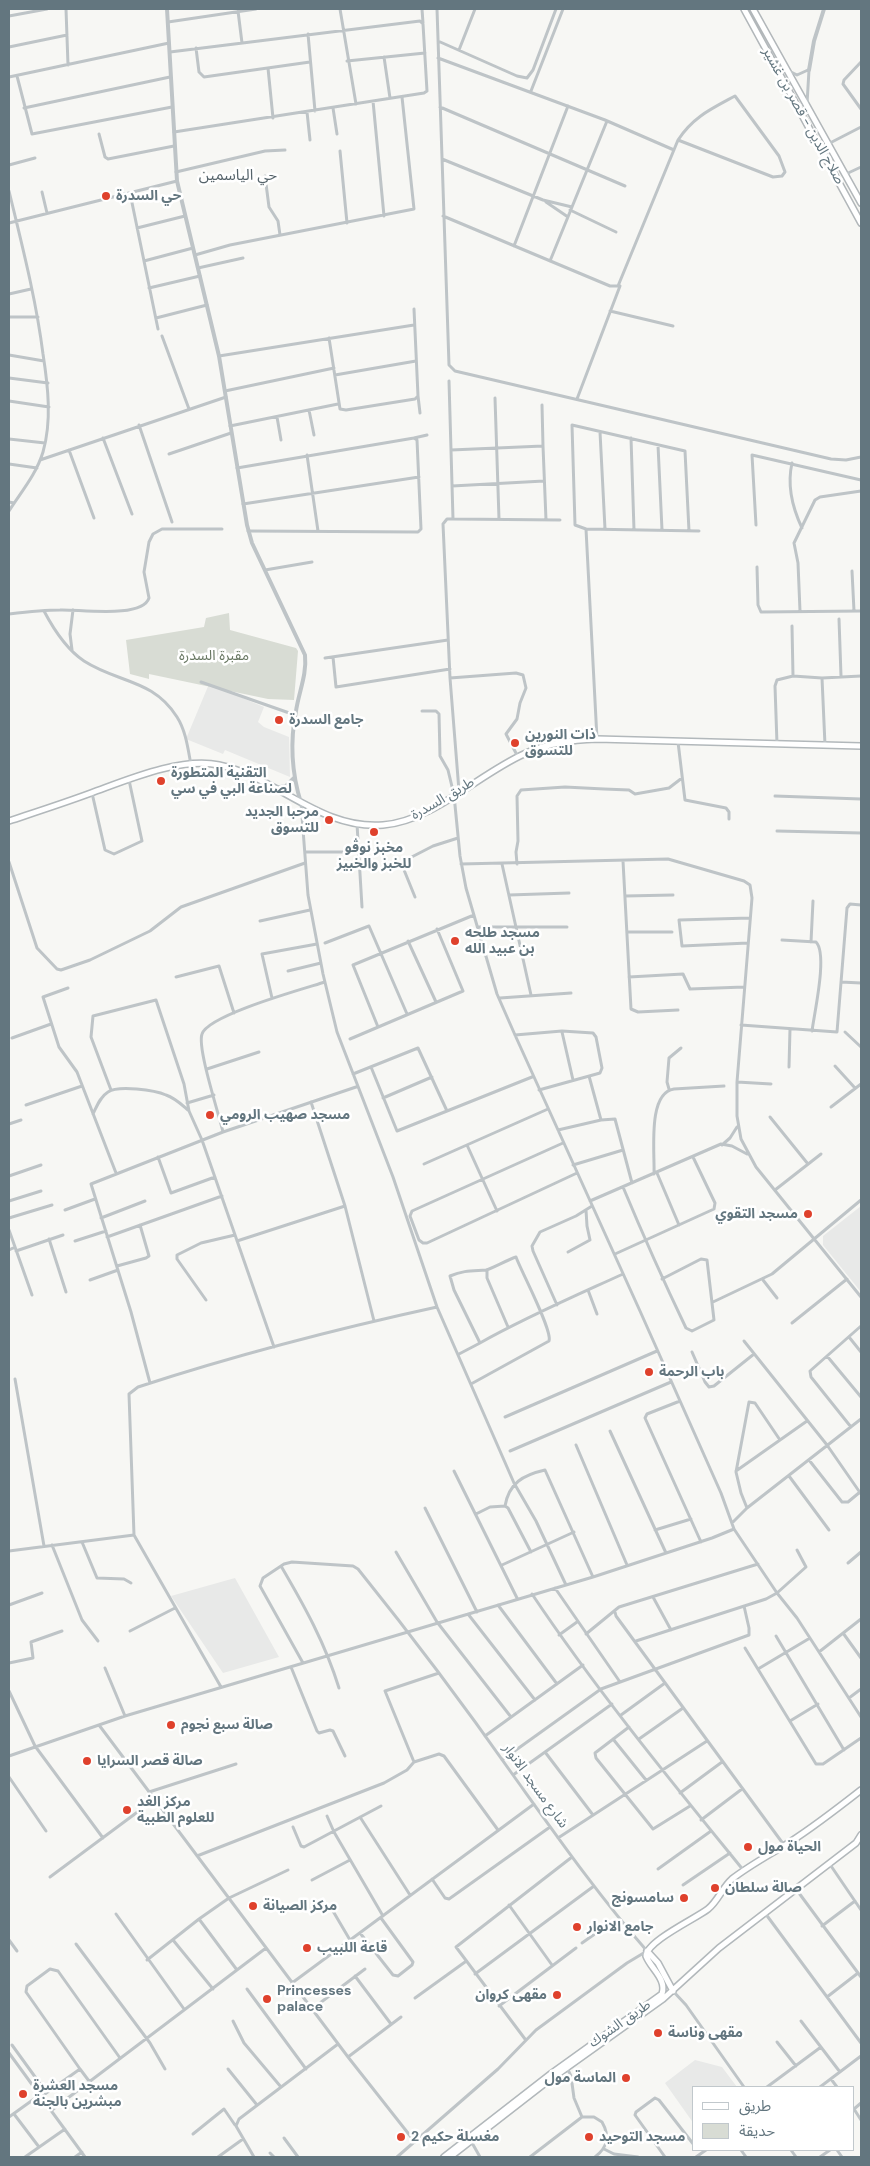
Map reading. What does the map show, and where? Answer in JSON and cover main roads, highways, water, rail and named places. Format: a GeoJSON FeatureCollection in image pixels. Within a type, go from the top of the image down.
{"type":"FeatureCollection","features":[{"type":"Feature","properties":{"kind":"main road","name":"صلاح الدين - قصر بن غشير"},"geometry":{"type":"LineString","coordinates":[[744,9],[861,223]]}},
{"type":"Feature","properties":{"kind":"main road"},"geometry":{"type":"LineString","coordinates":[[753,9],[861,203]]}},
{"type":"Feature","properties":{"kind":"main road","name":"طريق السدرة"},"geometry":{"type":"LineString","coordinates":[[9,821],[129,780],[191,765],[222,766],[262,780],[315,811],[357,824],[384,825],[397,823],[430,809],[518,757],[556,742],[597,739],[861,746]]}},
{"type":"Feature","properties":{"kind":"main road"},"geometry":{"type":"LineString","coordinates":[[673,1991],[658,1962],[647,1951],[668,1933],[707,1909],[726,1885],[744,1871],[861,1790]]}},
{"type":"Feature","properties":{"kind":"main road","name":"طريق الشوك"},"geometry":{"type":"LineString","coordinates":[[444,2157],[565,2066],[661,1997],[673,1991],[709,1957],[856,1843],[861,1835]]}},
{"type":"Feature","properties":{"kind":"main road","name":"طريق الشوك"},"geometry":{"type":"LineString","coordinates":[[647,1951],[647,1960],[663,1985],[661,1997]]}},
{"type":"Feature","properties":{"kind":"main road","name":"طريق الشوك"},"geometry":{"type":"LineString","coordinates":[[450,2157],[565,2066]]}},
{"type":"Feature","properties":{"kind":"place","name":"حي السدرة"},"geometry":{"type":"Point","coordinates":[106,196]}},
{"type":"Feature","properties":{"kind":"place","name":"جامع السدرة"},"geometry":{"type":"Point","coordinates":[279,720]}},
{"type":"Feature","properties":{"kind":"place","name":"ذات النورين للتسوق"},"geometry":{"type":"Point","coordinates":[515,743]}},
{"type":"Feature","properties":{"kind":"place","name":"التقنية المتطورة لصناعة البي في سي"},"geometry":{"type":"Point","coordinates":[161,781]}},
{"type":"Feature","properties":{"kind":"place","name":"مرحبا الجديد للتسوق"},"geometry":{"type":"Point","coordinates":[329,820]}},
{"type":"Feature","properties":{"kind":"place","name":"مخبز نوڤو للخبز والخبيز"},"geometry":{"type":"Point","coordinates":[374,832]}},
{"type":"Feature","properties":{"kind":"place","name":"مسجد طلحه بن عبيد الله"},"geometry":{"type":"Point","coordinates":[455,941]}},
{"type":"Feature","properties":{"kind":"place","name":"مسجد صهيب الرومي"},"geometry":{"type":"Point","coordinates":[210,1115]}},
{"type":"Feature","properties":{"kind":"place","name":"مسجد التقوي"},"geometry":{"type":"Point","coordinates":[808,1214]}},
{"type":"Feature","properties":{"kind":"place","name":"باب الرحمة"},"geometry":{"type":"Point","coordinates":[649,1372]}},
{"type":"Feature","properties":{"kind":"place","name":"صالة سبع نجوم"},"geometry":{"type":"Point","coordinates":[171,1725]}},
{"type":"Feature","properties":{"kind":"place","name":"صالة قصر السرايا"},"geometry":{"type":"Point","coordinates":[87,1761]}},
{"type":"Feature","properties":{"kind":"place","name":"مركز الغد للعلوم الطبية"},"geometry":{"type":"Point","coordinates":[127,1810]}},
{"type":"Feature","properties":{"kind":"place","name":"الحياة مول"},"geometry":{"type":"Point","coordinates":[748,1847]}},
{"type":"Feature","properties":{"kind":"place","name":"صالة سلطان"},"geometry":{"type":"Point","coordinates":[715,1888]}},
{"type":"Feature","properties":{"kind":"place","name":"سامسونج"},"geometry":{"type":"Point","coordinates":[684,1898]}},
{"type":"Feature","properties":{"kind":"place","name":"مركز الصيانة"},"geometry":{"type":"Point","coordinates":[253,1906]}},
{"type":"Feature","properties":{"kind":"place","name":"جامع الانوار"},"geometry":{"type":"Point","coordinates":[577,1927]}},
{"type":"Feature","properties":{"kind":"place","name":"قاعة اللبيب"},"geometry":{"type":"Point","coordinates":[307,1948]}},
{"type":"Feature","properties":{"kind":"place","name":"مقهى كروان"},"geometry":{"type":"Point","coordinates":[557,1995]}},
{"type":"Feature","properties":{"kind":"place","name":"Princesses palace"},"geometry":{"type":"Point","coordinates":[267,1999]}},
{"type":"Feature","properties":{"kind":"place","name":"مقهى وناسة"},"geometry":{"type":"Point","coordinates":[658,2033]}},
{"type":"Feature","properties":{"kind":"place","name":"الماسة مول"},"geometry":{"type":"Point","coordinates":[626,2078]}},
{"type":"Feature","properties":{"kind":"place","name":"مسجد العشرة مبشرين بالجنة"},"geometry":{"type":"Point","coordinates":[23,2094]}},
{"type":"Feature","properties":{"kind":"place","name":"مغسلة حكيم 2"},"geometry":{"type":"Point","coordinates":[401,2137]}},
{"type":"Feature","properties":{"kind":"place","name":"مسجد التوحيد"},"geometry":{"type":"Point","coordinates":[589,2137]}},
{"type":"Feature","properties":{"kind":"district","name":"حي الياسمين"},"geometry":{"type":"Point","coordinates":[238,176]}},
{"type":"Feature","properties":{"kind":"park label","name":"مقبرة السدرة"},"geometry":{"type":"Point","coordinates":[214,656]}}]}
